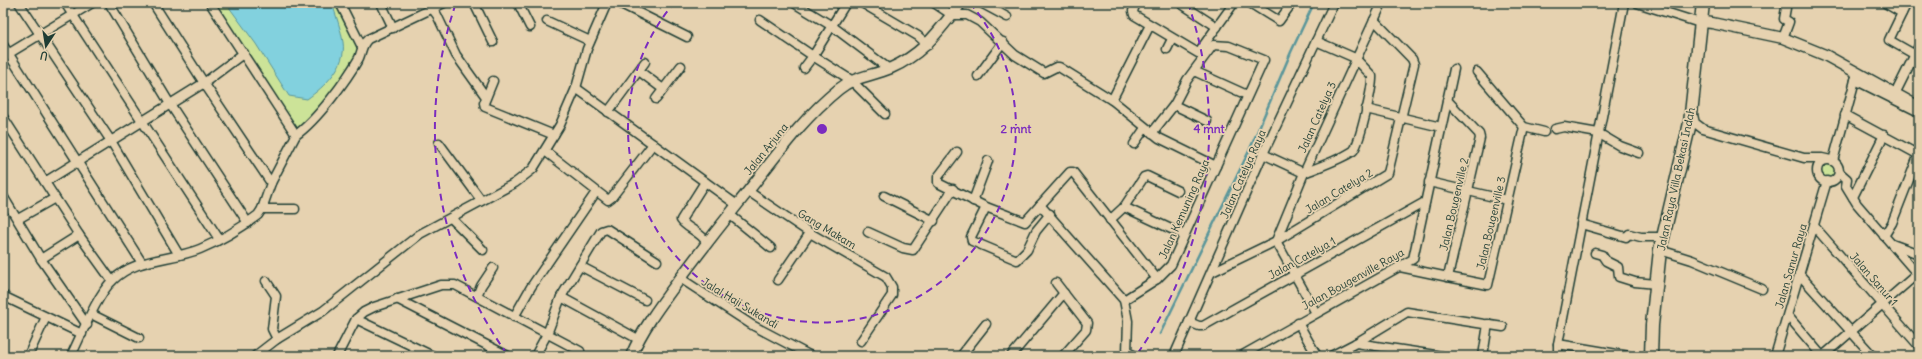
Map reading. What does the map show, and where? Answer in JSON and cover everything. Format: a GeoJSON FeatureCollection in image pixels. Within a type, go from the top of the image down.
{"type":"FeatureCollection","features":[{"type":"Feature","properties":{"kind":"main road","name":"Jalan Raya Villa Bekasi Indah"},"geometry":{"type":"LineString","coordinates":[[1651,356],[1652,325],[1660,250],[1690,123],[1703,3]]}},
{"type":"Feature","properties":{"kind":"street"},"geometry":{"type":"LineString","coordinates":[[19,3],[111,141],[179,255]]}},
{"type":"Feature","properties":{"kind":"street"},"geometry":{"type":"LineString","coordinates":[[65,3],[219,239]]}},
{"type":"Feature","properties":{"kind":"street"},"geometry":{"type":"LineString","coordinates":[[6,55],[40,36],[92,3]]}},
{"type":"Feature","properties":{"kind":"street"},"geometry":{"type":"LineString","coordinates":[[109,3],[170,104],[248,223]]}},
{"type":"Feature","properties":{"kind":"street"},"geometry":{"type":"LineString","coordinates":[[153,3],[204,83],[271,183]]}},
{"type":"Feature","properties":{"kind":"street"},"geometry":{"type":"LineString","coordinates":[[210,3],[296,135]]}},
{"type":"Feature","properties":{"kind":"street"},"geometry":{"type":"LineString","coordinates":[[340,3],[362,46]]}},
{"type":"Feature","properties":{"kind":"street"},"geometry":{"type":"LineString","coordinates":[[381,3],[393,28]]}},
{"type":"Feature","properties":{"kind":"street"},"geometry":{"type":"LineString","coordinates":[[72,356],[91,314],[112,280],[142,263],[200,249],[248,223],[258,215],[262,209],[271,183],[296,135],[309,123],[340,86],[359,58],[362,46],[368,38],[393,28],[429,6],[444,3]]}},
{"type":"Feature","properties":{"kind":"street"},"geometry":{"type":"LineString","coordinates":[[474,3],[493,42]]}},
{"type":"Feature","properties":{"kind":"street"},"geometry":{"type":"LineString","coordinates":[[518,3],[530,27]]}},
{"type":"Feature","properties":{"kind":"street"},"geometry":{"type":"LineString","coordinates":[[255,356],[277,339],[323,311],[420,234],[515,183],[532,169],[554,135],[576,88],[590,42],[607,3]]}},
{"type":"Feature","properties":{"kind":"street"},"geometry":{"type":"LineString","coordinates":[[619,3],[686,37]]}},
{"type":"Feature","properties":{"kind":"street"},"geometry":{"type":"LineString","coordinates":[[794,3],[832,26],[889,69]]}},
{"type":"Feature","properties":{"kind":"street"},"geometry":{"type":"LineString","coordinates":[[804,68],[846,3]]}},
{"type":"Feature","properties":{"kind":"street"},"geometry":{"type":"LineString","coordinates":[[862,3],[918,36],[928,44]]}},
{"type":"Feature","properties":{"kind":"street"},"geometry":{"type":"LineString","coordinates":[[934,3],[952,14],[967,15],[980,22],[1003,42],[1014,55],[1044,73],[1055,67],[1059,67],[1112,100],[1152,133],[1216,166]]}},
{"type":"Feature","properties":{"kind":"street","name":"Jalan Arjuna"},"geometry":{"type":"LineString","coordinates":[[631,356],[638,340],[655,313],[706,242],[748,191],[778,150],[809,116],[851,80],[889,69],[909,60],[939,33],[961,3]]}},
{"type":"Feature","properties":{"kind":"street"},"geometry":{"type":"LineString","coordinates":[[981,3],[1007,18]]}},
{"type":"Feature","properties":{"kind":"street"},"geometry":{"type":"LineString","coordinates":[[1136,3],[1133,10],[1134,15],[1150,26],[1198,53],[1234,3]]}},
{"type":"Feature","properties":{"kind":"street"},"geometry":{"type":"LineString","coordinates":[[1180,3],[1217,27]]}},
{"type":"Feature","properties":{"kind":"street"},"geometry":{"type":"LineString","coordinates":[[1250,3],[1279,21],[1292,3]]}},
{"type":"Feature","properties":{"kind":"street","name":"Jalan Catelya Raya"},"geometry":{"type":"LineString","coordinates":[[1174,356],[1263,154],[1334,3]]}},
{"type":"Feature","properties":{"kind":"street","name":"Jalan Catelya 3"},"geometry":{"type":"LineString","coordinates":[[1276,241],[1304,173],[1355,58],[1382,3]]}},
{"type":"Feature","properties":{"kind":"street"},"geometry":{"type":"LineString","coordinates":[[1558,356],[1558,344],[1624,3]]}},
{"type":"Feature","properties":{"kind":"street"},"geometry":{"type":"LineString","coordinates":[[1637,3],[1700,24],[1703,22],[1712,23],[1784,38],[1830,57],[1856,76],[1919,112]]}},
{"type":"Feature","properties":{"kind":"street"},"geometry":{"type":"LineString","coordinates":[[1885,3],[1902,13]]}},
{"type":"Feature","properties":{"kind":"street"},"geometry":{"type":"LineString","coordinates":[[1907,3],[1889,40],[1917,56]]}},
{"type":"Feature","properties":{"kind":"street"},"geometry":{"type":"LineString","coordinates":[[429,6],[437,15],[456,55],[486,97]]}},
{"type":"Feature","properties":{"kind":"street"},"geometry":{"type":"LineString","coordinates":[[1784,38],[1789,22],[1784,18],[1786,8]]}},
{"type":"Feature","properties":{"kind":"street"},"geometry":{"type":"LineString","coordinates":[[760,20],[851,80],[885,114]]}},
{"type":"Feature","properties":{"kind":"street","name":"Jalan Catelya 2"},"geometry":{"type":"LineString","coordinates":[[1212,272],[1276,241],[1387,175],[1413,62],[1374,20]]}},
{"type":"Feature","properties":{"kind":"street"},"geometry":{"type":"LineString","coordinates":[[547,21],[590,42]]}},
{"type":"Feature","properties":{"kind":"street"},"geometry":{"type":"LineString","coordinates":[[1112,100],[1150,26]]}},
{"type":"Feature","properties":{"kind":"street"},"geometry":{"type":"LineString","coordinates":[[1167,50],[1172,38]]}},
{"type":"Feature","properties":{"kind":"street"},"geometry":{"type":"LineString","coordinates":[[1263,154],[1304,173],[1354,150],[1366,110],[1372,76],[1355,58],[1316,41]]}},
{"type":"Feature","properties":{"kind":"street"},"geometry":{"type":"LineString","coordinates":[[978,76],[1003,42]]}},
{"type":"Feature","properties":{"kind":"street","name":"Jalan Kemuning Raya"},"geometry":{"type":"LineString","coordinates":[[1124,300],[1158,279],[1171,266],[1247,95],[1264,61],[1229,46],[1216,44],[1213,45],[1194,70]]}},
{"type":"Feature","properties":{"kind":"street"},"geometry":{"type":"LineString","coordinates":[[3,45],[6,55],[78,162],[142,263]]}},
{"type":"Feature","properties":{"kind":"street"},"geometry":{"type":"LineString","coordinates":[[1895,94],[1917,56],[1919,46]]}},
{"type":"Feature","properties":{"kind":"street"},"geometry":{"type":"LineString","coordinates":[[46,182],[204,83],[244,53]]}},
{"type":"Feature","properties":{"kind":"street"},"geometry":{"type":"LineString","coordinates":[[608,112],[645,62]]}},
{"type":"Feature","properties":{"kind":"street"},"geometry":{"type":"LineString","coordinates":[[656,99],[681,66]]}},
{"type":"Feature","properties":{"kind":"street","name":"Jalan Bougenville Raya"},"geometry":{"type":"LineString","coordinates":[[1241,356],[1316,312],[1410,262],[1415,254],[1454,69]]}},
{"type":"Feature","properties":{"kind":"street"},"geometry":{"type":"LineString","coordinates":[[1152,133],[1174,105],[1194,70],[1247,95]]}},
{"type":"Feature","properties":{"kind":"street"},"geometry":{"type":"LineString","coordinates":[[639,71],[664,88]]}},
{"type":"Feature","properties":{"kind":"street"},"geometry":{"type":"LineString","coordinates":[[1477,72],[1524,127],[1544,132]]}},
{"type":"Feature","properties":{"kind":"street"},"geometry":{"type":"LineString","coordinates":[[1856,76],[1919,106]]}},
{"type":"Feature","properties":{"kind":"street"},"geometry":{"type":"LineString","coordinates":[[1832,161],[1856,76]]}},
{"type":"Feature","properties":{"kind":"street"},"geometry":{"type":"LineString","coordinates":[[493,81],[483,104],[485,107],[554,135]]}},
{"type":"Feature","properties":{"kind":"street"},"geometry":{"type":"LineString","coordinates":[[576,88],[737,205]]}},
{"type":"Feature","properties":{"kind":"street"},"geometry":{"type":"LineString","coordinates":[[1694,89],[1695,123],[1703,129],[1804,158],[1822,158],[1832,161],[1837,165],[1839,172],[1847,179],[1846,186],[1853,196],[1884,236],[1918,275],[1823,356],[1788,316]]}},
{"type":"Feature","properties":{"kind":"street","name":"Jalan Bougenville 2"},"geometry":{"type":"LineString","coordinates":[[1447,100],[1480,136],[1469,191],[1448,277]]}},
{"type":"Feature","properties":{"kind":"street"},"geometry":{"type":"LineString","coordinates":[[1174,105],[1207,121]]}},
{"type":"Feature","properties":{"kind":"street"},"geometry":{"type":"LineString","coordinates":[[1366,110],[1441,127]]}},
{"type":"Feature","properties":{"kind":"street"},"geometry":{"type":"LineString","coordinates":[[1845,115],[1919,154],[1892,223],[1884,236]]}},
{"type":"Feature","properties":{"kind":"street"},"geometry":{"type":"LineString","coordinates":[[3,117],[79,235],[112,280]]}},
{"type":"Feature","properties":{"kind":"street","name":"Jalan Bougenville 3"},"geometry":{"type":"LineString","coordinates":[[1448,277],[1491,286],[1507,200],[1524,127]]}},
{"type":"Feature","properties":{"kind":"street"},"geometry":{"type":"LineString","coordinates":[[1555,129],[1564,127],[1598,133],[1620,146],[1640,153]]}},
{"type":"Feature","properties":{"kind":"street"},"geometry":{"type":"LineString","coordinates":[[1134,144],[1145,128]]}},
{"type":"Feature","properties":{"kind":"street"},"geometry":{"type":"LineString","coordinates":[[1853,196],[1884,136]]}},
{"type":"Feature","properties":{"kind":"street"},"geometry":{"type":"LineString","coordinates":[[439,143],[464,174],[481,200]]}},
{"type":"Feature","properties":{"kind":"street"},"geometry":{"type":"LineString","coordinates":[[545,151],[608,200],[653,144]]}},
{"type":"Feature","properties":{"kind":"street"},"geometry":{"type":"LineString","coordinates":[[957,152],[937,181],[986,207],[1025,222],[1036,231]]}},
{"type":"Feature","properties":{"kind":"street"},"geometry":{"type":"LineString","coordinates":[[973,200],[988,161]]}},
{"type":"Feature","properties":{"kind":"street"},"geometry":{"type":"LineString","coordinates":[[1832,161],[1822,162],[1818,168],[1819,176],[1827,181],[1836,179],[1839,172]]}},
{"type":"Feature","properties":{"kind":"street"},"geometry":{"type":"LineString","coordinates":[[1025,222],[1072,172],[1158,279]]}},
{"type":"Feature","properties":{"kind":"street"},"geometry":{"type":"LineString","coordinates":[[1110,220],[1124,207],[1144,177],[1147,176],[1178,191]]}},
{"type":"Feature","properties":{"kind":"street","name":"Jalan Sanur Raya"},"geometry":{"type":"LineString","coordinates":[[1775,356],[1827,181]]}},
{"type":"Feature","properties":{"kind":"street"},"geometry":{"type":"LineString","coordinates":[[705,182],[681,220],[684,224],[704,238],[706,242]]}},
{"type":"Feature","properties":{"kind":"street"},"geometry":{"type":"LineString","coordinates":[[1430,182],[1507,200]]}},
{"type":"Feature","properties":{"kind":"street"},"geometry":{"type":"LineString","coordinates":[[868,232],[911,250],[915,248],[934,221],[953,189]]}},
{"type":"Feature","properties":{"kind":"street","name":"Gang Makam"},"geometry":{"type":"LineString","coordinates":[[748,191],[810,232],[886,277],[892,287],[890,299],[861,341]]}},
{"type":"Feature","properties":{"kind":"street"},"geometry":{"type":"LineString","coordinates":[[514,317],[531,287],[596,192]]}},
{"type":"Feature","properties":{"kind":"street"},"geometry":{"type":"LineString","coordinates":[[3,196],[41,259],[87,325]]}},
{"type":"Feature","properties":{"kind":"street"},"geometry":{"type":"LineString","coordinates":[[884,196],[934,221]]}},
{"type":"Feature","properties":{"kind":"street"},"geometry":{"type":"LineString","coordinates":[[18,220],[55,198]]}},
{"type":"Feature","properties":{"kind":"street","name":"Jalan Catelya 1"},"geometry":{"type":"LineString","coordinates":[[1189,322],[1202,326],[1293,274],[1425,202]]}},
{"type":"Feature","properties":{"kind":"street"},"geometry":{"type":"LineString","coordinates":[[1040,205],[1050,214],[1124,300],[1128,322],[1125,354],[1136,356]]}},
{"type":"Feature","properties":{"kind":"street"},"geometry":{"type":"LineString","coordinates":[[986,207],[971,237],[973,242],[1018,260],[1026,250],[1036,231],[1050,214]]}},
{"type":"Feature","properties":{"kind":"street"},"geometry":{"type":"LineString","coordinates":[[1124,207],[1184,235]]}},
{"type":"Feature","properties":{"kind":"street"},"geometry":{"type":"LineString","coordinates":[[262,209],[295,209]]}},
{"type":"Feature","properties":{"kind":"street"},"geometry":{"type":"LineString","coordinates":[[729,214],[771,248]]}},
{"type":"Feature","properties":{"kind":"street"},"geometry":{"type":"LineString","coordinates":[[451,218],[483,250]]}},
{"type":"Feature","properties":{"kind":"street"},"geometry":{"type":"LineString","coordinates":[[1581,224],[1626,236],[1629,234],[1641,237],[1662,237]]}},
{"type":"Feature","properties":{"kind":"street","name":"Jalan Sanur 1"},"geometry":{"type":"LineString","coordinates":[[1814,226],[1919,346]]}},
{"type":"Feature","properties":{"kind":"street"},"geometry":{"type":"LineString","coordinates":[[535,356],[561,297],[601,231],[607,229],[657,261]]}},
{"type":"Feature","properties":{"kind":"street"},"geometry":{"type":"LineString","coordinates":[[778,280],[810,232]]}},
{"type":"Feature","properties":{"kind":"street"},"geometry":{"type":"LineString","coordinates":[[41,259],[79,235]]}},
{"type":"Feature","properties":{"kind":"street"},"geometry":{"type":"LineString","coordinates":[[1276,241],[1293,274],[1316,312]]}},
{"type":"Feature","properties":{"kind":"street"},"geometry":{"type":"LineString","coordinates":[[1891,243],[1919,254]]}},
{"type":"Feature","properties":{"kind":"street"},"geometry":{"type":"LineString","coordinates":[[1660,250],[1692,260],[1762,289]]}},
{"type":"Feature","properties":{"kind":"street"},"geometry":{"type":"LineString","coordinates":[[1596,253],[1602,255],[1606,261],[1618,267],[1619,277],[1635,282],[1656,284]]}},
{"type":"Feature","properties":{"kind":"street"},"geometry":{"type":"LineString","coordinates":[[580,266],[645,300]]}},
{"type":"Feature","properties":{"kind":"street"},"geometry":{"type":"LineString","coordinates":[[1400,267],[1448,277]]}},
{"type":"Feature","properties":{"kind":"street"},"geometry":{"type":"LineString","coordinates":[[477,296],[493,268]]}},
{"type":"Feature","properties":{"kind":"street"},"geometry":{"type":"LineString","coordinates":[[1799,274],[1852,330],[1873,356]]}},
{"type":"Feature","properties":{"kind":"street","name":"Jalal Haji Sukandi"},"geometry":{"type":"LineString","coordinates":[[680,278],[752,325],[811,356]]}},
{"type":"Feature","properties":{"kind":"street"},"geometry":{"type":"LineString","coordinates":[[266,281],[276,296],[272,329],[277,339]]}},
{"type":"Feature","properties":{"kind":"street"},"geometry":{"type":"LineString","coordinates":[[1056,283],[1086,321],[1087,325],[1086,330],[1062,356]]}},
{"type":"Feature","properties":{"kind":"street"},"geometry":{"type":"LineString","coordinates":[[340,355],[356,319],[364,312],[397,299],[445,284],[455,285],[580,351]]}},
{"type":"Feature","properties":{"kind":"street"},"geometry":{"type":"LineString","coordinates":[[1011,356],[1064,293]]}},
{"type":"Feature","properties":{"kind":"street"},"geometry":{"type":"LineString","coordinates":[[3,296],[82,334]]}},
{"type":"Feature","properties":{"kind":"street"},"geometry":{"type":"LineString","coordinates":[[561,297],[638,340]]}},
{"type":"Feature","properties":{"kind":"street"},"geometry":{"type":"LineString","coordinates":[[397,299],[508,356]]}},
{"type":"Feature","properties":{"kind":"street"},"geometry":{"type":"LineString","coordinates":[[1331,356],[1356,343],[1406,312],[1504,327]]}},
{"type":"Feature","properties":{"kind":"street"},"geometry":{"type":"LineString","coordinates":[[91,314],[139,338]]}},
{"type":"Feature","properties":{"kind":"street"},"geometry":{"type":"LineString","coordinates":[[28,356],[46,317]]}},
{"type":"Feature","properties":{"kind":"street"},"geometry":{"type":"LineString","coordinates":[[356,319],[433,356]]}},
{"type":"Feature","properties":{"kind":"street"},"geometry":{"type":"LineString","coordinates":[[1298,323],[1317,356]]}},
{"type":"Feature","properties":{"kind":"street"},"geometry":{"type":"LineString","coordinates":[[966,354],[986,324]]}},
{"type":"Feature","properties":{"kind":"street"},"geometry":{"type":"LineString","coordinates":[[1483,356],[1488,324]]}},
{"type":"Feature","properties":{"kind":"street"},"geometry":{"type":"LineString","coordinates":[[1356,343],[1442,356]]}},
{"type":"Feature","properties":{"kind":"street"},"geometry":{"type":"LineString","coordinates":[[1558,344],[1629,356]]}},
{"type":"Feature","properties":{"kind":"green space"},"geometry":{"type":"Polygon","coordinates":[[[210,3],[341,3],[362,47],[340,87],[296,135],[210,3]]]}},
{"type":"Feature","properties":{"kind":"green space"},"geometry":{"type":"Polygon","coordinates":[[[1824,161],[1832,161],[1838,167],[1838,175],[1832,181],[1824,181],[1818,175],[1818,167],[1824,161]]]}},
{"type":"Feature","properties":{"kind":"water"},"geometry":{"type":"Polygon","coordinates":[[[226,3],[332,3],[343,42],[343,51],[338,67],[327,82],[307,99],[289,96],[256,44],[226,3]]]}},
{"type":"Feature","properties":{"kind":"waterway"},"geometry":{"type":"LineString","coordinates":[[1160,334],[1250,149],[1291,52],[1314,3]]}}]}
